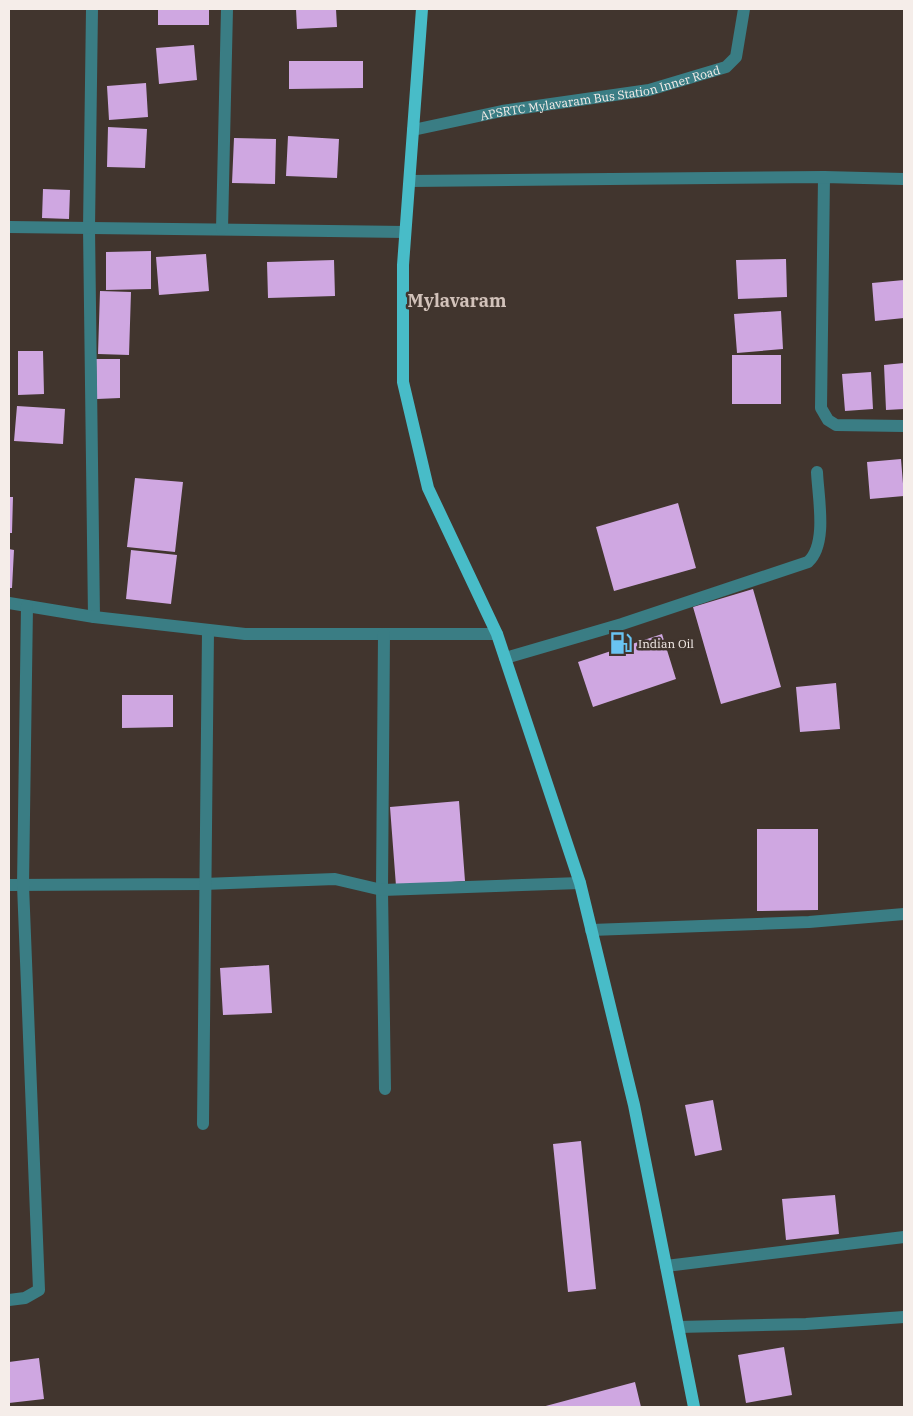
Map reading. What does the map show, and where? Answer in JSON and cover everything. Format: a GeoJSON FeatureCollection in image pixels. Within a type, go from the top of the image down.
{"type":"FeatureCollection","features":[{"type":"Feature","properties":{"kind":"main road"},"geometry":{"type":"LineString","coordinates":[[422,9],[403,265],[403,382],[428,488],[497,634],[580,883],[634,1105],[694,1407]]}},
{"type":"Feature","properties":{"kind":"street"},"geometry":{"type":"LineString","coordinates":[[92,9],[89,228],[94,617]]}},
{"type":"Feature","properties":{"kind":"street"},"geometry":{"type":"LineString","coordinates":[[222,230],[227,9]]}},
{"type":"Feature","properties":{"kind":"street","name":"APSRTC Mylavaram Bus Station Inner Road"},"geometry":{"type":"LineString","coordinates":[[413,130],[502,111],[649,90],[726,67],[736,58],[744,9]]}},
{"type":"Feature","properties":{"kind":"street"},"geometry":{"type":"LineString","coordinates":[[410,181],[824,177],[904,179]]}},
{"type":"Feature","properties":{"kind":"street"},"geometry":{"type":"LineString","coordinates":[[824,177],[821,408],[828,420],[836,425],[904,426]]}},
{"type":"Feature","properties":{"kind":"street"},"geometry":{"type":"LineString","coordinates":[[9,227],[405,232]]}},
{"type":"Feature","properties":{"kind":"street"},"geometry":{"type":"LineString","coordinates":[[505,658],[631,621],[808,562],[816,555],[820,538],[817,472]]}},
{"type":"Feature","properties":{"kind":"street"},"geometry":{"type":"LineString","coordinates":[[9,603],[94,617],[245,634],[497,634]]}},
{"type":"Feature","properties":{"kind":"street"},"geometry":{"type":"LineString","coordinates":[[9,1300],[26,1298],[40,1290],[23,885],[27,606]]}},
{"type":"Feature","properties":{"kind":"street"},"geometry":{"type":"LineString","coordinates":[[203,1124],[208,630]]}},
{"type":"Feature","properties":{"kind":"street"},"geometry":{"type":"LineString","coordinates":[[384,634],[382,890],[385,1089]]}},
{"type":"Feature","properties":{"kind":"street"},"geometry":{"type":"LineString","coordinates":[[9,884],[204,884],[336,880],[382,890],[580,883]]}},
{"type":"Feature","properties":{"kind":"street"},"geometry":{"type":"LineString","coordinates":[[591,930],[808,922],[904,914]]}},
{"type":"Feature","properties":{"kind":"street"},"geometry":{"type":"LineString","coordinates":[[666,1266],[904,1237]]}},
{"type":"Feature","properties":{"kind":"street"},"geometry":{"type":"LineString","coordinates":[[678,1327],[806,1324],[904,1317]]}},
{"type":"Feature","properties":{"kind":"building"},"geometry":{"type":"Polygon","coordinates":[[[158,9],[209,9],[209,25],[158,25],[158,9]]]}},
{"type":"Feature","properties":{"kind":"building"},"geometry":{"type":"Polygon","coordinates":[[[296,9],[336,9],[337,27],[297,29],[296,9]]]}},
{"type":"Feature","properties":{"kind":"building"},"geometry":{"type":"Polygon","coordinates":[[[194,45],[197,80],[159,84],[156,48],[194,45]]]}},
{"type":"Feature","properties":{"kind":"building"},"geometry":{"type":"Polygon","coordinates":[[[289,61],[363,61],[363,88],[289,89],[289,61]]]}},
{"type":"Feature","properties":{"kind":"building"},"geometry":{"type":"Polygon","coordinates":[[[146,83],[148,117],[109,120],[107,86],[146,83]]]}},
{"type":"Feature","properties":{"kind":"building"},"geometry":{"type":"Polygon","coordinates":[[[108,127],[147,129],[145,168],[107,167],[108,127]]]}},
{"type":"Feature","properties":{"kind":"building"},"geometry":{"type":"Polygon","coordinates":[[[288,136],[339,139],[337,178],[286,176],[288,136]]]}},
{"type":"Feature","properties":{"kind":"building"},"geometry":{"type":"Polygon","coordinates":[[[234,138],[276,139],[275,184],[232,183],[234,138]]]}},
{"type":"Feature","properties":{"kind":"building"},"geometry":{"type":"Polygon","coordinates":[[[43,189],[70,190],[69,219],[42,218],[43,189]]]}},
{"type":"Feature","properties":{"kind":"building"},"geometry":{"type":"Polygon","coordinates":[[[151,251],[151,289],[106,290],[106,252],[151,251]]]}},
{"type":"Feature","properties":{"kind":"building"},"geometry":{"type":"Polygon","coordinates":[[[206,254],[209,291],[159,295],[156,257],[206,254]]]}},
{"type":"Feature","properties":{"kind":"building"},"geometry":{"type":"Polygon","coordinates":[[[786,259],[787,297],[738,299],[736,260],[786,259]]]}},
{"type":"Feature","properties":{"kind":"building"},"geometry":{"type":"Polygon","coordinates":[[[334,260],[335,296],[268,298],[267,262],[334,260]]]}},
{"type":"Feature","properties":{"kind":"building"},"geometry":{"type":"Polygon","coordinates":[[[904,280],[904,318],[875,321],[872,283],[904,280]]]}},
{"type":"Feature","properties":{"kind":"building"},"geometry":{"type":"Polygon","coordinates":[[[100,291],[131,292],[129,355],[98,354],[100,291]]]}},
{"type":"Feature","properties":{"kind":"building"},"geometry":{"type":"Polygon","coordinates":[[[781,311],[783,349],[737,353],[734,314],[781,311]]]}},
{"type":"Feature","properties":{"kind":"building"},"geometry":{"type":"Polygon","coordinates":[[[18,351],[43,351],[44,394],[18,395],[18,351]]]}},
{"type":"Feature","properties":{"kind":"building"},"geometry":{"type":"Polygon","coordinates":[[[732,355],[781,355],[781,404],[732,404],[732,355]]]}},
{"type":"Feature","properties":{"kind":"building"},"geometry":{"type":"Polygon","coordinates":[[[96,359],[120,359],[120,398],[97,399],[96,359]]]}},
{"type":"Feature","properties":{"kind":"building"},"geometry":{"type":"Polygon","coordinates":[[[904,363],[904,409],[886,410],[884,365],[904,363]]]}},
{"type":"Feature","properties":{"kind":"building"},"geometry":{"type":"Polygon","coordinates":[[[871,372],[873,409],[845,411],[842,374],[871,372]]]}},
{"type":"Feature","properties":{"kind":"building"},"geometry":{"type":"Polygon","coordinates":[[[17,406],[65,409],[63,444],[14,441],[17,406]]]}},
{"type":"Feature","properties":{"kind":"building"},"geometry":{"type":"Polygon","coordinates":[[[901,459],[904,496],[870,499],[867,462],[901,459]]]}},
{"type":"Feature","properties":{"kind":"building"},"geometry":{"type":"Polygon","coordinates":[[[135,478],[183,482],[175,552],[127,547],[135,478]]]}},
{"type":"Feature","properties":{"kind":"building"},"geometry":{"type":"Polygon","coordinates":[[[9,497],[13,497],[12,533],[9,533],[9,497]]]}},
{"type":"Feature","properties":{"kind":"building"},"geometry":{"type":"Polygon","coordinates":[[[678,503],[696,568],[614,591],[596,527],[678,503]]]}},
{"type":"Feature","properties":{"kind":"building"},"geometry":{"type":"Polygon","coordinates":[[[9,549],[14,550],[12,588],[9,588],[9,549]]]}},
{"type":"Feature","properties":{"kind":"building"},"geometry":{"type":"Polygon","coordinates":[[[131,550],[177,555],[171,604],[126,599],[131,550]]]}},
{"type":"Feature","properties":{"kind":"building"},"geometry":{"type":"Polygon","coordinates":[[[753,589],[781,687],[721,704],[693,607],[753,589]]]}},
{"type":"Feature","properties":{"kind":"building"},"geometry":{"type":"Polygon","coordinates":[[[662,634],[676,679],[593,707],[578,662],[662,634]]]}},
{"type":"Feature","properties":{"kind":"building"},"geometry":{"type":"Polygon","coordinates":[[[836,683],[840,729],[800,732],[796,687],[836,683]]]}},
{"type":"Feature","properties":{"kind":"building"},"geometry":{"type":"Polygon","coordinates":[[[122,695],[173,695],[173,727],[122,728],[122,695]]]}},
{"type":"Feature","properties":{"kind":"building"},"geometry":{"type":"Polygon","coordinates":[[[459,801],[465,881],[396,886],[390,807],[459,801]]]}},
{"type":"Feature","properties":{"kind":"building"},"geometry":{"type":"Polygon","coordinates":[[[757,829],[818,829],[818,910],[757,911],[757,829]]]}},
{"type":"Feature","properties":{"kind":"building"},"geometry":{"type":"Polygon","coordinates":[[[269,965],[272,1013],[223,1015],[220,968],[269,965]]]}},
{"type":"Feature","properties":{"kind":"building"},"geometry":{"type":"Polygon","coordinates":[[[713,1100],[722,1150],[695,1156],[685,1105],[713,1100]]]}},
{"type":"Feature","properties":{"kind":"building"},"geometry":{"type":"Polygon","coordinates":[[[581,1141],[596,1289],[568,1292],[553,1144],[581,1141]]]}},
{"type":"Feature","properties":{"kind":"building"},"geometry":{"type":"Polygon","coordinates":[[[835,1195],[839,1234],[786,1240],[782,1199],[835,1195]]]}},
{"type":"Feature","properties":{"kind":"building"},"geometry":{"type":"Polygon","coordinates":[[[784,1347],[792,1395],[746,1403],[738,1355],[784,1347]]]}},
{"type":"Feature","properties":{"kind":"building"},"geometry":{"type":"Polygon","coordinates":[[[39,1358],[44,1399],[9,1403],[9,1362],[39,1358]]]}},
{"type":"Feature","properties":{"kind":"building"},"geometry":{"type":"Polygon","coordinates":[[[635,1382],[641,1407],[542,1407],[635,1382]]]}},
{"type":"Feature","properties":{"kind":"place","name":"Indian Oil"},"geometry":{"type":"Point","coordinates":[621,643]}},
{"type":"Feature","properties":{"kind":"district","name":"Mylavaram"},"geometry":{"type":"Point","coordinates":[457,300]}}]}
